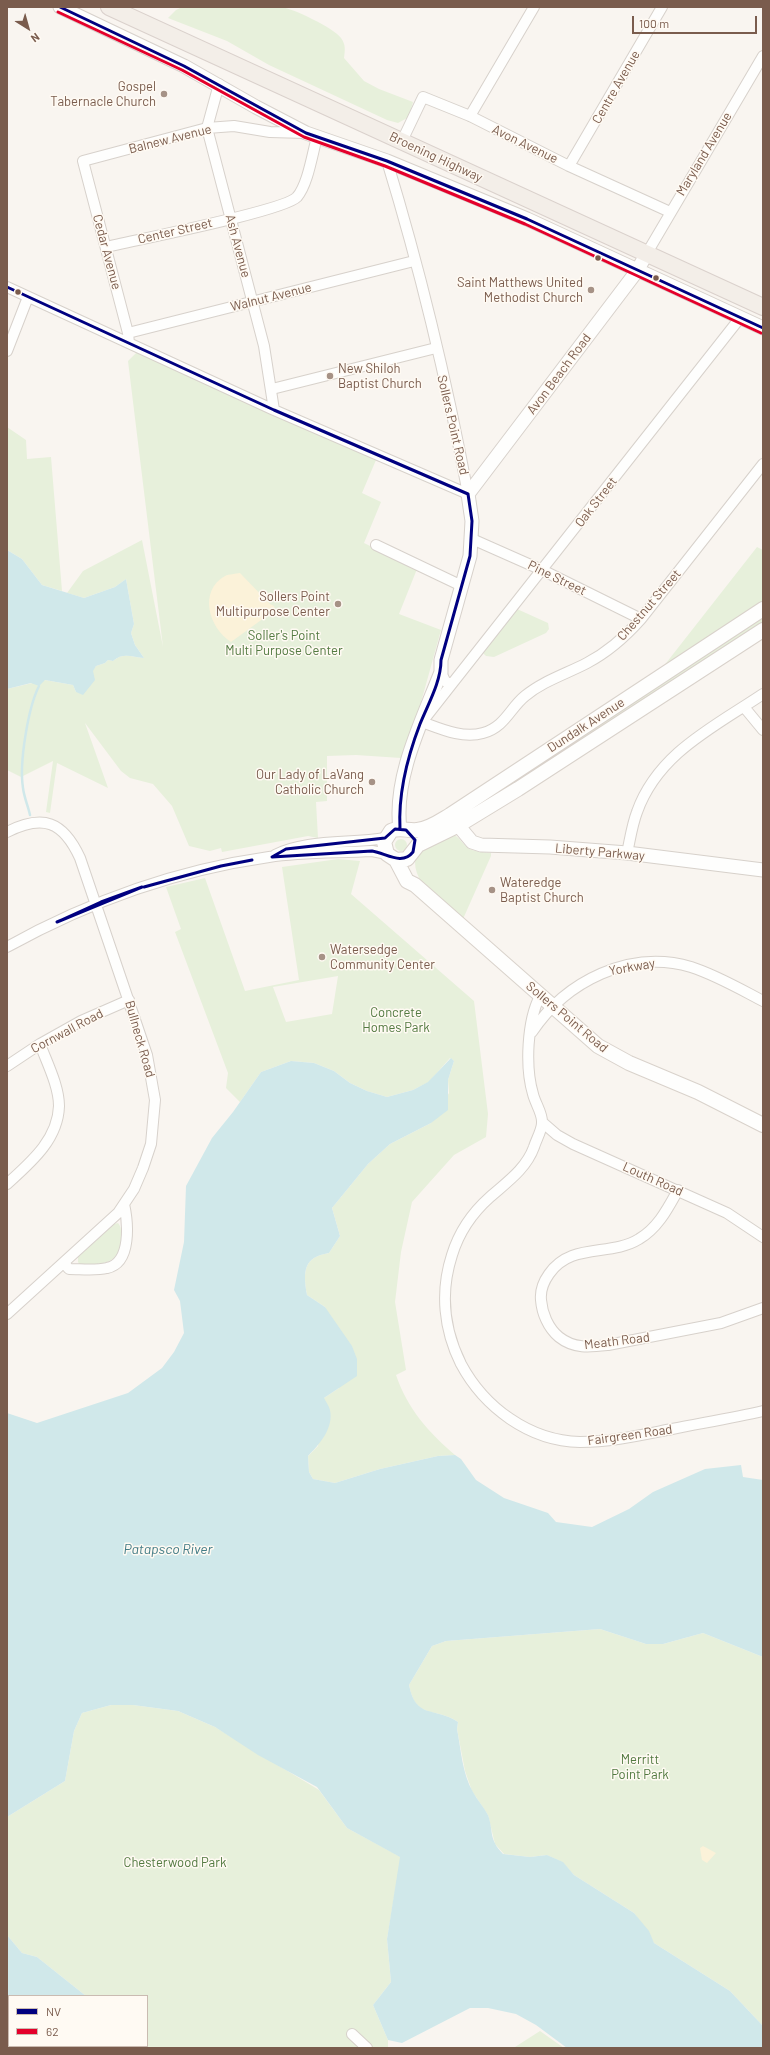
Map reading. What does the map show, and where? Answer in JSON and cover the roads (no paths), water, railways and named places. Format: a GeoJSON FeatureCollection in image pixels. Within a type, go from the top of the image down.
{"type":"FeatureCollection","features":[{"type":"Feature","properties":{"kind":"main road","name":"Broening Highway"},"geometry":{"type":"LineString","coordinates":[[109,7],[763,307]]}},
{"type":"Feature","properties":{"kind":"main road","name":"Dundalk Avenue"},"geometry":{"type":"LineString","coordinates":[[392,857],[402,860],[413,852],[418,845],[763,609]]}},
{"type":"Feature","properties":{"kind":"main road","name":"Dundalk Avenue"},"geometry":{"type":"LineString","coordinates":[[385,838],[391,831],[403,829],[417,830],[455,820],[763,630]]}},
{"type":"Feature","properties":{"kind":"main road"},"geometry":{"type":"LineString","coordinates":[[403,829],[413,835],[413,852],[409,864],[415,885]]}},
{"type":"Feature","properties":{"kind":"main road"},"geometry":{"type":"LineString","coordinates":[[385,838],[384,846],[392,857]]}},
{"type":"Feature","properties":{"kind":"main road","name":"Sollers Point Road"},"geometry":{"type":"LineString","coordinates":[[392,857],[407,881],[415,885],[598,1046],[611,1054],[698,1092],[763,1125]]}},
{"type":"Feature","properties":{"kind":"street"},"geometry":{"type":"LineString","coordinates":[[60,7],[184,66],[219,84],[256,107],[311,135],[387,161],[527,219],[763,328]]}},
{"type":"Feature","properties":{"kind":"street"},"geometry":{"type":"LineString","coordinates":[[470,116],[534,7]]}},
{"type":"Feature","properties":{"kind":"street","name":"Centre Avenue"},"geometry":{"type":"LineString","coordinates":[[569,166],[662,7]]}},
{"type":"Feature","properties":{"kind":"street","name":"Maryland Avenue"},"geometry":{"type":"LineString","coordinates":[[647,253],[763,56]]}},
{"type":"Feature","properties":{"kind":"street"},"geometry":{"type":"LineString","coordinates":[[207,128],[219,84]]}},
{"type":"Feature","properties":{"kind":"street","name":"Avon Avenue"},"geometry":{"type":"LineString","coordinates":[[402,141],[423,98],[470,116],[569,166],[670,212]]}},
{"type":"Feature","properties":{"kind":"street","name":"Balnew Avenue"},"geometry":{"type":"LineString","coordinates":[[83,161],[207,128],[234,126],[270,132],[311,135]]}},
{"type":"Feature","properties":{"kind":"street","name":"Ash Avenue"},"geometry":{"type":"LineString","coordinates":[[207,128],[264,346],[272,389],[274,410]]}},
{"type":"Feature","properties":{"kind":"street","name":"Center Street"},"geometry":{"type":"LineString","coordinates":[[106,247],[231,219],[286,204],[296,199],[303,189],[311,135]]}},
{"type":"Feature","properties":{"kind":"street","name":"Cedar Avenue"},"geometry":{"type":"LineString","coordinates":[[83,161],[128,338]]}},
{"type":"Feature","properties":{"kind":"street","name":"Sollers Point Road"},"geometry":{"type":"LineString","coordinates":[[387,161],[405,219],[436,348],[468,494],[472,521],[470,556],[441,660],[441,672],[422,722],[399,793],[398,804],[403,829]]}},
{"type":"Feature","properties":{"kind":"street","name":"Avon Beach Road"},"geometry":{"type":"LineString","coordinates":[[468,494],[637,271],[647,253]]}},
{"type":"Feature","properties":{"kind":"street","name":"Walnut Avenue"},"geometry":{"type":"LineString","coordinates":[[128,338],[253,302],[414,261]]}},
{"type":"Feature","properties":{"kind":"street"},"geometry":{"type":"LineString","coordinates":[[7,287],[128,338],[274,410],[468,494]]}},
{"type":"Feature","properties":{"kind":"street"},"geometry":{"type":"LineString","coordinates":[[7,351],[28,296]]}},
{"type":"Feature","properties":{"kind":"street","name":"Oak Street"},"geometry":{"type":"LineString","coordinates":[[422,722],[740,318]]}},
{"type":"Feature","properties":{"kind":"street"},"geometry":{"type":"LineString","coordinates":[[272,389],[436,348]]}},
{"type":"Feature","properties":{"kind":"street","name":"Chestnut Street"},"geometry":{"type":"LineString","coordinates":[[422,722],[464,735],[473,736],[490,731],[506,719],[517,703],[526,695],[608,650],[641,620],[761,469]]}},
{"type":"Feature","properties":{"kind":"street","name":"Pine Street"},"geometry":{"type":"LineString","coordinates":[[472,539],[542,570],[641,620]]}},
{"type":"Feature","properties":{"kind":"street"},"geometry":{"type":"LineString","coordinates":[[376,545],[462,586]]}},
{"type":"Feature","properties":{"kind":"street"},"geometry":{"type":"LineString","coordinates":[[441,672],[445,680],[451,685]]}},
{"type":"Feature","properties":{"kind":"street"},"geometry":{"type":"LineString","coordinates":[[628,854],[636,813],[657,773],[687,744],[763,694]]}},
{"type":"Feature","properties":{"kind":"street"},"geometry":{"type":"LineString","coordinates":[[744,707],[763,730]]}},
{"type":"Feature","properties":{"kind":"street","name":"Liberty Parkway"},"geometry":{"type":"LineString","coordinates":[[455,820],[472,842],[481,845],[550,847],[628,854],[763,870]]}},
{"type":"Feature","properties":{"kind":"street","name":"Bullneck Road"},"geometry":{"type":"LineString","coordinates":[[7,832],[23,824],[37,822],[48,823],[62,830],[73,842],[80,858],[147,1055],[155,1100],[151,1144],[143,1168],[124,1204],[107,1223],[7,1314]]}},
{"type":"Feature","properties":{"kind":"street","name":"Dundalk Avenue"},"geometry":{"type":"LineString","coordinates":[[271,857],[286,849],[385,838]]}},
{"type":"Feature","properties":{"kind":"street","name":"Dundalk Avenue"},"geometry":{"type":"LineString","coordinates":[[7,947],[46,926],[96,905],[143,887],[192,872],[231,863],[271,857],[372,851],[392,857]]}},
{"type":"Feature","properties":{"kind":"street","name":"Yorkway"},"geometry":{"type":"LineString","coordinates":[[553,1008],[570,992],[602,972],[613,968],[647,962],[660,962],[691,967],[711,974],[763,1001]]}},
{"type":"Feature","properties":{"kind":"street"},"geometry":{"type":"LineString","coordinates":[[540,996],[532,1011],[529,1073],[532,1093],[542,1122]]}},
{"type":"Feature","properties":{"kind":"street","name":"Cornwall Road"},"geometry":{"type":"LineString","coordinates":[[7,1066],[40,1044],[81,1021],[129,1000]]}},
{"type":"Feature","properties":{"kind":"street"},"geometry":{"type":"LineString","coordinates":[[530,1034],[539,1021],[553,1008]]}},
{"type":"Feature","properties":{"kind":"street"},"geometry":{"type":"LineString","coordinates":[[7,1184],[40,1152],[54,1129],[57,1118],[59,1106],[57,1093],[40,1044]]}},
{"type":"Feature","properties":{"kind":"street","name":"Louth Road"},"geometry":{"type":"LineString","coordinates":[[542,1122],[573,1144],[727,1212],[763,1237]]}},
{"type":"Feature","properties":{"kind":"street","name":"Fairgreen Road"},"geometry":{"type":"LineString","coordinates":[[542,1122],[533,1150],[526,1163],[476,1212],[467,1223],[459,1236],[447,1271],[445,1307],[451,1340],[469,1378],[482,1396],[497,1410],[525,1427],[545,1436],[579,1442],[638,1436],[763,1411]]}},
{"type":"Feature","properties":{"kind":"street","name":"Meath Road"},"geometry":{"type":"LineString","coordinates":[[678,1190],[660,1220],[638,1240],[628,1244],[582,1252],[569,1256],[552,1269],[542,1286],[541,1297],[545,1318],[556,1334],[573,1346],[592,1347],[608,1345],[721,1323],[763,1308]]}},
{"type":"Feature","properties":{"kind":"street"},"geometry":{"type":"LineString","coordinates":[[64,1263],[70,1269],[87,1269],[107,1268],[118,1262],[124,1254],[125,1248],[127,1215],[124,1204]]}},
{"type":"Feature","properties":{"kind":"street"},"geometry":{"type":"LineString","coordinates":[[352,2034],[367,2048]]}},
{"type":"Feature","properties":{"kind":"water"},"geometry":{"type":"Polygon","coordinates":[[[7,550],[22,559],[42,585],[84,598],[115,587],[126,579],[134,624],[131,633],[135,645],[144,658],[124,656],[113,661],[108,660],[105,663],[96,666],[93,671],[95,680],[83,695],[76,692],[73,685],[45,680],[39,686],[31,683],[7,689],[7,550]]]}},
{"type":"Feature","properties":{"kind":"water","name":"Patapsco River"},"geometry":{"type":"Polygon","coordinates":[[[451,1058],[454,1061],[448,1080],[448,1110],[431,1123],[390,1144],[368,1164],[332,1208],[340,1236],[329,1253],[314,1258],[307,1267],[305,1279],[307,1295],[325,1307],[352,1346],[357,1359],[357,1376],[324,1398],[330,1410],[330,1423],[325,1436],[308,1456],[309,1472],[313,1479],[335,1483],[380,1469],[438,1456],[455,1455],[461,1459],[476,1480],[504,1498],[548,1513],[556,1522],[592,1527],[629,1509],[653,1492],[705,1469],[741,1465],[743,1477],[763,1480],[763,1657],[703,1633],[663,1644],[646,1644],[600,1629],[446,1641],[432,1646],[409,1685],[412,1696],[421,1708],[449,1717],[458,1722],[457,1729],[466,1777],[469,1785],[488,1815],[493,1839],[503,1854],[530,1857],[547,1855],[563,1862],[574,1875],[634,1913],[649,1931],[654,1943],[730,1991],[763,2026],[763,2048],[567,2048],[536,2025],[516,2014],[488,2008],[470,2008],[402,2043],[388,2040],[373,2005],[391,1982],[387,1939],[400,1857],[347,1828],[317,1787],[258,1755],[215,1727],[178,1711],[133,1705],[111,1705],[82,1713],[74,1731],[65,1781],[7,1817],[7,1413],[37,1423],[128,1393],[162,1368],[174,1352],[184,1333],[180,1301],[174,1290],[184,1242],[186,1186],[212,1138],[233,1112],[261,1072],[291,1061],[314,1063],[334,1071],[350,1083],[367,1091],[387,1097],[413,1090],[428,1082],[451,1058]]]}},
{"type":"Feature","properties":{"kind":"water"},"geometry":{"type":"Polygon","coordinates":[[[7,1935],[22,1953],[37,1957],[85,1995],[8,1995],[8,2047],[115,2048],[7,2048],[7,1935]]]}},
{"type":"Feature","properties":{"kind":"waterway"},"geometry":{"type":"LineString","coordinates":[[30,815],[24,791],[22,765],[28,721],[39,686]]}},
{"type":"Feature","properties":{"kind":"place","name":"Gospel Tabernacle Church"},"geometry":{"type":"Point","coordinates":[164,94]}},
{"type":"Feature","properties":{"kind":"place","name":"Saint Matthews United Methodist Church"},"geometry":{"type":"Point","coordinates":[591,290]}},
{"type":"Feature","properties":{"kind":"place","name":"New Shiloh Baptist Church"},"geometry":{"type":"Point","coordinates":[330,376]}},
{"type":"Feature","properties":{"kind":"place","name":"Sollers Point Multipurpose Center"},"geometry":{"type":"Point","coordinates":[338,604]}},
{"type":"Feature","properties":{"kind":"place","name":"Our Lady of LaVang Catholic Church"},"geometry":{"type":"Point","coordinates":[372,782]}},
{"type":"Feature","properties":{"kind":"place","name":"Wateredge Baptist Church"},"geometry":{"type":"Point","coordinates":[492,890]}},
{"type":"Feature","properties":{"kind":"place","name":"Watersedge Community Center"},"geometry":{"type":"Point","coordinates":[322,957]}},
{"type":"Feature","properties":{"kind":"park label","name":"Soller's Point Multi Purpose Center"},"geometry":{"type":"Point","coordinates":[284,644]}},
{"type":"Feature","properties":{"kind":"park label","name":"Concrete Homes Park"},"geometry":{"type":"Point","coordinates":[396,1020]}},
{"type":"Feature","properties":{"kind":"park label","name":"Merritt Point Park"},"geometry":{"type":"Point","coordinates":[640,1768]}},
{"type":"Feature","properties":{"kind":"park label","name":"Chesterwood Park"},"geometry":{"type":"Point","coordinates":[175,1863]}}]}
